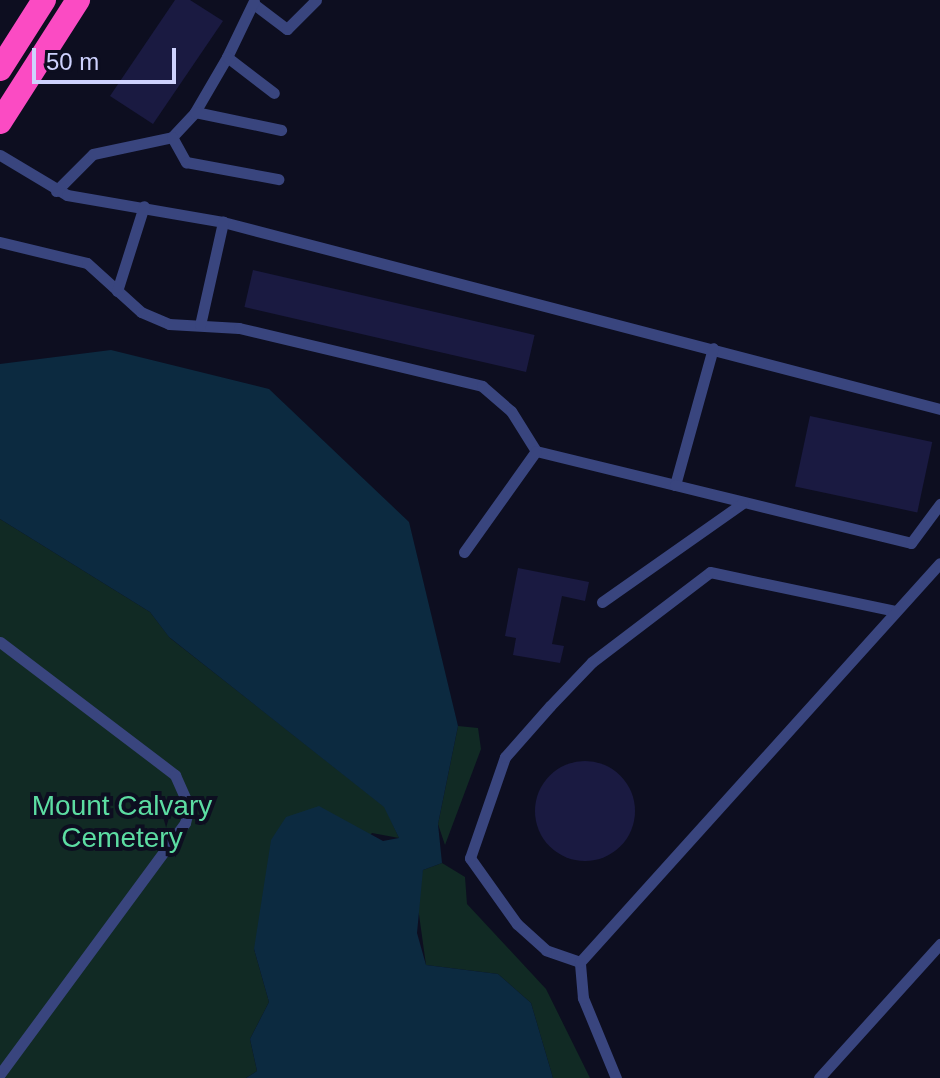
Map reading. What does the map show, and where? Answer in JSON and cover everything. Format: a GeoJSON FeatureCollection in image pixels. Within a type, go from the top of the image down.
{"type":"FeatureCollection","features":[{"type":"Feature","properties":{"kind":"highway"},"geometry":{"type":"LineString","coordinates":[[0,69],[44,0]]}},
{"type":"Feature","properties":{"kind":"highway"},"geometry":{"type":"LineString","coordinates":[[0,122],[78,0]]}},
{"type":"Feature","properties":{"kind":"lane"},"geometry":{"type":"LineString","coordinates":[[56,191],[93,154],[172,137],[195,112],[255,2],[287,29],[316,0]]}},
{"type":"Feature","properties":{"kind":"lane"},"geometry":{"type":"LineString","coordinates":[[227,57],[274,93]]}},
{"type":"Feature","properties":{"kind":"lane"},"geometry":{"type":"LineString","coordinates":[[195,112],[281,130]]}},
{"type":"Feature","properties":{"kind":"lane"},"geometry":{"type":"LineString","coordinates":[[172,137],[186,162],[278,179]]}},
{"type":"Feature","properties":{"kind":"lane"},"geometry":{"type":"LineString","coordinates":[[0,155],[56,191],[223,222],[940,409]]}},
{"type":"Feature","properties":{"kind":"lane"},"geometry":{"type":"LineString","coordinates":[[117,291],[144,206]]}},
{"type":"Feature","properties":{"kind":"lane"},"geometry":{"type":"LineString","coordinates":[[200,325],[223,222]]}},
{"type":"Feature","properties":{"kind":"lane"},"geometry":{"type":"LineString","coordinates":[[0,242],[87,263],[117,291],[169,324],[200,325],[482,386],[511,411],[536,451],[911,543],[940,504]]}},
{"type":"Feature","properties":{"kind":"lane"},"geometry":{"type":"LineString","coordinates":[[675,485],[713,348]]}},
{"type":"Feature","properties":{"kind":"lane"},"geometry":{"type":"LineString","coordinates":[[464,552],[536,451]]}},
{"type":"Feature","properties":{"kind":"lane"},"geometry":{"type":"LineString","coordinates":[[602,602],[743,503]]}},
{"type":"Feature","properties":{"kind":"lane"},"geometry":{"type":"LineString","coordinates":[[616,1078],[583,998],[580,962],[940,563]]}},
{"type":"Feature","properties":{"kind":"lane"},"geometry":{"type":"LineString","coordinates":[[580,962],[546,950],[517,924],[470,858],[505,757],[550,706],[592,662],[710,572],[895,611]]}},
{"type":"Feature","properties":{"kind":"lane"},"geometry":{"type":"LineString","coordinates":[[0,642],[175,775],[189,807],[185,823],[0,1074]]}},
{"type":"Feature","properties":{"kind":"lane"},"geometry":{"type":"LineString","coordinates":[[819,1078],[940,944]]}},
{"type":"Feature","properties":{"kind":"green space","name":"Mount Calvary Cemetery"},"geometry":{"type":"Polygon","coordinates":[[[0,519],[150,612],[170,638],[385,807],[399,838],[372,833],[254,949],[269,1002],[250,1039],[257,1071],[246,1078],[0,1078],[0,519]]]}},
{"type":"Feature","properties":{"kind":"green space"},"geometry":{"type":"Polygon","coordinates":[[[458,726],[478,728],[481,749],[445,845],[438,824],[458,726]]]}},
{"type":"Feature","properties":{"kind":"green space"},"geometry":{"type":"Polygon","coordinates":[[[442,863],[465,877],[467,904],[546,989],[590,1078],[553,1078],[531,1003],[498,974],[426,965],[416,893],[423,870],[442,863]]]}},
{"type":"Feature","properties":{"kind":"water"},"geometry":{"type":"Polygon","coordinates":[[[111,350],[269,389],[409,522],[458,726],[438,824],[442,863],[423,870],[417,933],[426,965],[498,974],[531,1003],[553,1078],[246,1078],[257,1071],[250,1039],[269,1002],[254,949],[271,840],[286,817],[319,806],[383,841],[399,838],[384,807],[169,637],[150,612],[0,519],[0,364],[111,350]]]}},
{"type":"Feature","properties":{"kind":"building"},"geometry":{"type":"Polygon","coordinates":[[[175,0],[190,0],[223,21],[153,124],[110,96],[175,0]]]}},
{"type":"Feature","properties":{"kind":"building"},"geometry":{"type":"Polygon","coordinates":[[[253,270],[535,335],[526,372],[244,307],[253,270]]]}},
{"type":"Feature","properties":{"kind":"building"},"geometry":{"type":"Polygon","coordinates":[[[810,416],[932,442],[917,512],[795,486],[810,416]]]}},
{"type":"Feature","properties":{"kind":"building"},"geometry":{"type":"Polygon","coordinates":[[[518,568],[589,582],[585,601],[562,596],[552,644],[564,646],[560,663],[513,655],[516,638],[505,636],[518,568]]]}},
{"type":"Feature","properties":{"kind":"building"},"geometry":{"type":"Polygon","coordinates":[[[585,761],[604,764],[621,775],[632,792],[635,811],[632,830],[621,847],[604,858],[585,861],[566,858],[549,847],[538,830],[535,811],[538,792],[549,775],[566,764],[585,761]]]}}]}
